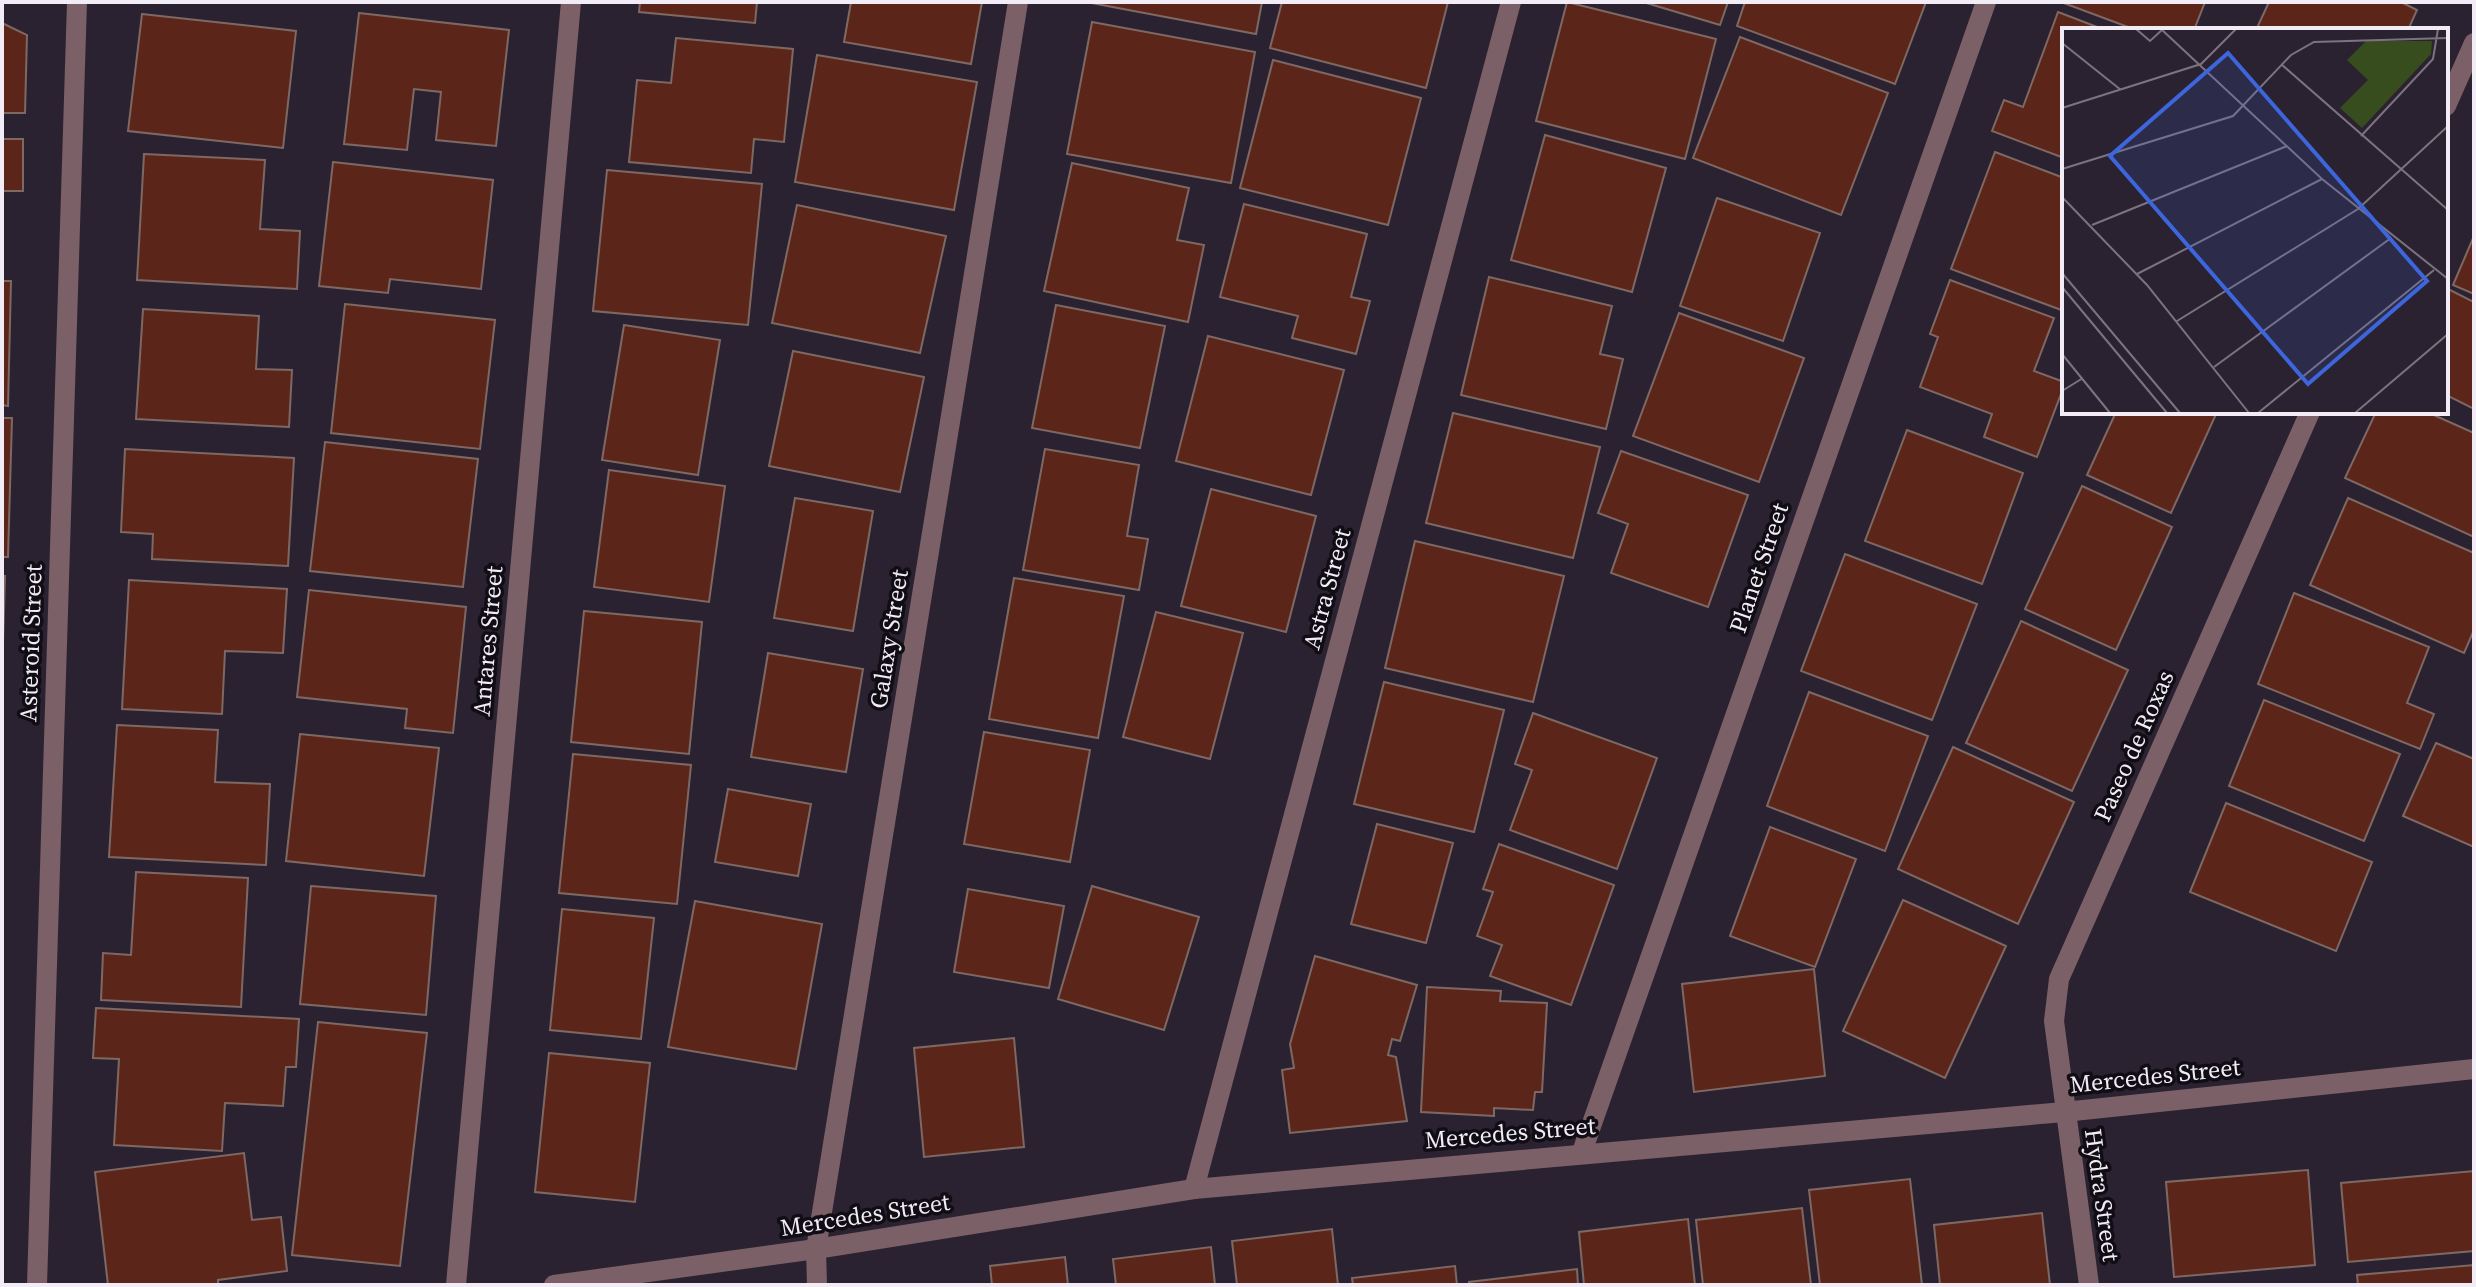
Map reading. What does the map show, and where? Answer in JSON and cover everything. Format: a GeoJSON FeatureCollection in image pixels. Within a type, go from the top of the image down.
{"type":"FeatureCollection","features":[{"type":"Feature","properties":{"kind":"street","name":"Asteroid Street"},"geometry":{"type":"LineString","coordinates":[[37,1285],[77,2]]}},
{"type":"Feature","properties":{"kind":"street","name":"Antares Street"},"geometry":{"type":"LineString","coordinates":[[456,1285],[571,2]]}},
{"type":"Feature","properties":{"kind":"street","name":"Galaxy Street"},"geometry":{"type":"LineString","coordinates":[[817,1285],[816,1249],[1018,2]]}},
{"type":"Feature","properties":{"kind":"street","name":"Astra Street"},"geometry":{"type":"LineString","coordinates":[[1194,1189],[1511,2]]}},
{"type":"Feature","properties":{"kind":"street","name":"Planet Street"},"geometry":{"type":"LineString","coordinates":[[1582,1152],[1986,2]]}},
{"type":"Feature","properties":{"kind":"street"},"geometry":{"type":"LineString","coordinates":[[2448,102],[2474,43]]}},
{"type":"Feature","properties":{"kind":"street","name":"Paseo de Roxas"},"geometry":{"type":"LineString","coordinates":[[2064,1112],[2054,1021],[2059,979],[2309,414]]}},
{"type":"Feature","properties":{"kind":"street","name":"Mercedes Street"},"geometry":{"type":"LineString","coordinates":[[554,1285],[816,1249],[1194,1189],[1582,1152],[2064,1112],[2474,1069]]}},
{"type":"Feature","properties":{"kind":"street","name":"Hydra Street"},"geometry":{"type":"LineString","coordinates":[[2064,1112],[2089,1285]]}},
{"type":"Feature","properties":{"kind":"building"},"geometry":{"type":"Polygon","coordinates":[[[640,2],[757,2],[755,23],[639,12],[640,2]]]}},
{"type":"Feature","properties":{"kind":"building"},"geometry":{"type":"Polygon","coordinates":[[[851,2],[982,2],[971,64],[844,42],[851,2]]]}},
{"type":"Feature","properties":{"kind":"building"},"geometry":{"type":"Polygon","coordinates":[[[1086,2],[1262,2],[1256,34],[1086,2]]]}},
{"type":"Feature","properties":{"kind":"building"},"geometry":{"type":"Polygon","coordinates":[[[1282,2],[1448,2],[1426,88],[1270,48],[1282,2]]]}},
{"type":"Feature","properties":{"kind":"building"},"geometry":{"type":"Polygon","coordinates":[[[1567,2],[1716,39],[1685,159],[1536,121],[1567,2]]]}},
{"type":"Feature","properties":{"kind":"building"},"geometry":{"type":"Polygon","coordinates":[[[1643,2],[1728,2],[1720,25],[1643,2]]]}},
{"type":"Feature","properties":{"kind":"building"},"geometry":{"type":"Polygon","coordinates":[[[1745,2],[1926,2],[1895,84],[1737,26],[1745,2]]]}},
{"type":"Feature","properties":{"kind":"building"},"geometry":{"type":"Polygon","coordinates":[[[2061,2],[2205,2],[2195,28],[2131,28],[2061,2]]]}},
{"type":"Feature","properties":{"kind":"building"},"geometry":{"type":"Polygon","coordinates":[[[2269,2],[2401,2],[2417,10],[2409,28],[2257,28],[2269,2]]]}},
{"type":"Feature","properties":{"kind":"building"},"geometry":{"type":"Polygon","coordinates":[[[2058,12],[2100,28],[2062,28],[2062,157],[1992,131],[2004,100],[2023,107],[2058,12]]]}},
{"type":"Feature","properties":{"kind":"building"},"geometry":{"type":"Polygon","coordinates":[[[359,13],[509,30],[496,146],[436,140],[441,92],[414,89],[407,150],[344,144],[359,13]]]}},
{"type":"Feature","properties":{"kind":"building"},"geometry":{"type":"Polygon","coordinates":[[[142,14],[296,31],[283,148],[128,131],[142,14]]]}},
{"type":"Feature","properties":{"kind":"building"},"geometry":{"type":"Polygon","coordinates":[[[1092,22],[1255,52],[1231,183],[1067,154],[1092,22]]]}},
{"type":"Feature","properties":{"kind":"building"},"geometry":{"type":"Polygon","coordinates":[[[2,23],[27,35],[25,113],[2,113],[2,23]]]}},
{"type":"Feature","properties":{"kind":"building"},"geometry":{"type":"Polygon","coordinates":[[[1740,37],[1888,93],[1841,215],[1693,158],[1740,37]]]}},
{"type":"Feature","properties":{"kind":"building"},"geometry":{"type":"Polygon","coordinates":[[[676,38],[793,49],[784,142],[754,139],[751,173],[629,162],[637,80],[671,83],[676,38]]]}},
{"type":"Feature","properties":{"kind":"building"},"geometry":{"type":"Polygon","coordinates":[[[817,55],[977,82],[954,210],[795,182],[817,55]]]}},
{"type":"Feature","properties":{"kind":"building"},"geometry":{"type":"Polygon","coordinates":[[[1273,60],[1421,98],[1388,225],[1240,188],[1273,60]]]}},
{"type":"Feature","properties":{"kind":"building"},"geometry":{"type":"Polygon","coordinates":[[[1545,135],[1666,168],[1632,292],[1511,260],[1545,135]]]}},
{"type":"Feature","properties":{"kind":"building"},"geometry":{"type":"Polygon","coordinates":[[[2,139],[23,139],[23,191],[2,191],[2,139]]]}},
{"type":"Feature","properties":{"kind":"building"},"geometry":{"type":"Polygon","coordinates":[[[1995,152],[2062,177],[2062,310],[1951,269],[1995,152]]]}},
{"type":"Feature","properties":{"kind":"building"},"geometry":{"type":"Polygon","coordinates":[[[144,154],[265,160],[260,229],[300,231],[297,289],[137,280],[144,154]]]}},
{"type":"Feature","properties":{"kind":"building"},"geometry":{"type":"Polygon","coordinates":[[[333,162],[493,180],[481,289],[390,279],[388,293],[319,286],[333,162]]]}},
{"type":"Feature","properties":{"kind":"building"},"geometry":{"type":"Polygon","coordinates":[[[1072,163],[1189,188],[1177,240],[1204,245],[1188,322],[1044,291],[1072,163]]]}},
{"type":"Feature","properties":{"kind":"building"},"geometry":{"type":"Polygon","coordinates":[[[607,170],[762,184],[748,325],[593,311],[607,170]]]}},
{"type":"Feature","properties":{"kind":"building"},"geometry":{"type":"Polygon","coordinates":[[[1717,198],[1820,233],[1783,341],[1680,306],[1717,198]]]}},
{"type":"Feature","properties":{"kind":"building"},"geometry":{"type":"Polygon","coordinates":[[[1244,204],[1367,234],[1351,297],[1370,301],[1356,354],[1292,338],[1298,316],[1220,297],[1244,204]]]}},
{"type":"Feature","properties":{"kind":"building"},"geometry":{"type":"Polygon","coordinates":[[[797,205],[946,236],[920,353],[772,323],[797,205]]]}},
{"type":"Feature","properties":{"kind":"building"},"geometry":{"type":"Polygon","coordinates":[[[2474,236],[2474,294],[2453,285],[2474,236]]]}},
{"type":"Feature","properties":{"kind":"building"},"geometry":{"type":"Polygon","coordinates":[[[1489,277],[1612,306],[1600,354],[1623,359],[1606,429],[1461,395],[1489,277]]]}},
{"type":"Feature","properties":{"kind":"building"},"geometry":{"type":"Polygon","coordinates":[[[1950,280],[2054,318],[2034,371],[2062,381],[2062,391],[2037,457],[1984,437],[1992,414],[1920,387],[1938,337],[1930,334],[1950,280]]]}},
{"type":"Feature","properties":{"kind":"building"},"geometry":{"type":"Polygon","coordinates":[[[2,281],[11,281],[8,406],[2,405],[2,281]]]}},
{"type":"Feature","properties":{"kind":"building"},"geometry":{"type":"Polygon","coordinates":[[[2448,289],[2474,302],[2474,409],[2448,396],[2448,289]]]}},
{"type":"Feature","properties":{"kind":"building"},"geometry":{"type":"Polygon","coordinates":[[[345,304],[495,320],[480,449],[331,433],[345,304]]]}},
{"type":"Feature","properties":{"kind":"building"},"geometry":{"type":"Polygon","coordinates":[[[1056,305],[1165,326],[1140,448],[1032,428],[1056,305]]]}},
{"type":"Feature","properties":{"kind":"building"},"geometry":{"type":"Polygon","coordinates":[[[143,309],[259,316],[256,369],[292,370],[289,427],[136,419],[143,309]]]}},
{"type":"Feature","properties":{"kind":"building"},"geometry":{"type":"Polygon","coordinates":[[[1679,313],[1804,358],[1759,482],[1633,436],[1679,313]]]}},
{"type":"Feature","properties":{"kind":"building"},"geometry":{"type":"Polygon","coordinates":[[[624,325],[720,340],[698,475],[602,460],[624,325]]]}},
{"type":"Feature","properties":{"kind":"building"},"geometry":{"type":"Polygon","coordinates":[[[1208,336],[1344,370],[1311,495],[1176,461],[1208,336]]]}},
{"type":"Feature","properties":{"kind":"building"},"geometry":{"type":"Polygon","coordinates":[[[793,351],[924,377],[900,492],[769,466],[793,351]]]}},
{"type":"Feature","properties":{"kind":"building"},"geometry":{"type":"Polygon","coordinates":[[[1453,413],[1600,447],[1573,558],[1426,523],[1453,413]]]}},
{"type":"Feature","properties":{"kind":"building"},"geometry":{"type":"Polygon","coordinates":[[[2115,414],[2216,414],[2171,513],[2087,475],[2115,414]]]}},
{"type":"Feature","properties":{"kind":"building"},"geometry":{"type":"Polygon","coordinates":[[[2375,414],[2431,414],[2474,433],[2474,537],[2345,478],[2375,414]]]}},
{"type":"Feature","properties":{"kind":"building"},"geometry":{"type":"Polygon","coordinates":[[[2,418],[12,418],[8,557],[2,557],[2,418]]]}},
{"type":"Feature","properties":{"kind":"building"},"geometry":{"type":"Polygon","coordinates":[[[1907,430],[2023,473],[1982,584],[1865,541],[1907,430]]]}},
{"type":"Feature","properties":{"kind":"building"},"geometry":{"type":"Polygon","coordinates":[[[325,442],[478,459],[463,587],[310,571],[325,442]]]}},
{"type":"Feature","properties":{"kind":"building"},"geometry":{"type":"Polygon","coordinates":[[[125,449],[294,458],[288,566],[152,559],[153,534],[121,532],[125,449]]]}},
{"type":"Feature","properties":{"kind":"building"},"geometry":{"type":"Polygon","coordinates":[[[1045,449],[1139,465],[1127,536],[1148,539],[1139,590],[1023,570],[1045,449]]]}},
{"type":"Feature","properties":{"kind":"building"},"geometry":{"type":"Polygon","coordinates":[[[1621,451],[1748,495],[1708,607],[1611,573],[1628,524],[1598,513],[1621,451]]]}},
{"type":"Feature","properties":{"kind":"building"},"geometry":{"type":"Polygon","coordinates":[[[609,470],[725,486],[709,602],[594,587],[609,470]]]}},
{"type":"Feature","properties":{"kind":"building"},"geometry":{"type":"Polygon","coordinates":[[[2082,486],[2172,527],[2116,650],[2025,609],[2082,486]]]}},
{"type":"Feature","properties":{"kind":"building"},"geometry":{"type":"Polygon","coordinates":[[[1211,489],[1316,516],[1286,632],[1181,606],[1211,489]]]}},
{"type":"Feature","properties":{"kind":"building"},"geometry":{"type":"Polygon","coordinates":[[[795,498],[873,511],[853,631],[774,618],[795,498]]]}},
{"type":"Feature","properties":{"kind":"building"},"geometry":{"type":"Polygon","coordinates":[[[2348,498],[2474,553],[2474,630],[2464,653],[2310,585],[2348,498]]]}},
{"type":"Feature","properties":{"kind":"building"},"geometry":{"type":"Polygon","coordinates":[[[1415,541],[1564,576],[1533,702],[1385,668],[1415,541]]]}},
{"type":"Feature","properties":{"kind":"building"},"geometry":{"type":"Polygon","coordinates":[[[1845,554],[1977,604],[1932,720],[1801,671],[1845,554]]]}},
{"type":"Feature","properties":{"kind":"building"},"geometry":{"type":"Polygon","coordinates":[[[2,576],[5,576],[2,676],[2,576]]]}},
{"type":"Feature","properties":{"kind":"building"},"geometry":{"type":"Polygon","coordinates":[[[1014,578],[1124,596],[1098,738],[989,719],[1014,578]]]}},
{"type":"Feature","properties":{"kind":"building"},"geometry":{"type":"Polygon","coordinates":[[[129,580],[287,589],[283,653],[225,651],[222,714],[122,709],[129,580]]]}},
{"type":"Feature","properties":{"kind":"building"},"geometry":{"type":"Polygon","coordinates":[[[309,590],[466,607],[453,733],[405,728],[407,709],[297,697],[309,590]]]}},
{"type":"Feature","properties":{"kind":"building"},"geometry":{"type":"Polygon","coordinates":[[[2294,593],[2429,647],[2407,703],[2434,714],[2420,749],[2258,684],[2294,593]]]}},
{"type":"Feature","properties":{"kind":"building"},"geometry":{"type":"Polygon","coordinates":[[[584,611],[702,622],[689,754],[571,742],[584,611]]]}},
{"type":"Feature","properties":{"kind":"building"},"geometry":{"type":"Polygon","coordinates":[[[1156,612],[1243,633],[1210,759],[1123,737],[1156,612]]]}},
{"type":"Feature","properties":{"kind":"building"},"geometry":{"type":"Polygon","coordinates":[[[2021,621],[2128,670],[2072,791],[1966,743],[2021,621]]]}},
{"type":"Feature","properties":{"kind":"building"},"geometry":{"type":"Polygon","coordinates":[[[768,653],[863,669],[846,772],[751,757],[768,653]]]}},
{"type":"Feature","properties":{"kind":"building"},"geometry":{"type":"Polygon","coordinates":[[[1384,682],[1504,710],[1474,832],[1354,804],[1384,682]]]}},
{"type":"Feature","properties":{"kind":"building"},"geometry":{"type":"Polygon","coordinates":[[[1809,692],[1928,736],[1885,851],[1767,806],[1809,692]]]}},
{"type":"Feature","properties":{"kind":"building"},"geometry":{"type":"Polygon","coordinates":[[[2264,700],[2400,754],[2364,841],[2229,786],[2264,700]]]}},
{"type":"Feature","properties":{"kind":"building"},"geometry":{"type":"Polygon","coordinates":[[[1533,713],[1657,758],[1617,869],[1510,830],[1532,770],[1515,764],[1533,713]]]}},
{"type":"Feature","properties":{"kind":"building"},"geometry":{"type":"Polygon","coordinates":[[[117,725],[218,730],[215,782],[270,784],[266,865],[109,857],[117,725]]]}},
{"type":"Feature","properties":{"kind":"building"},"geometry":{"type":"Polygon","coordinates":[[[984,732],[1090,750],[1070,862],[964,844],[984,732]]]}},
{"type":"Feature","properties":{"kind":"building"},"geometry":{"type":"Polygon","coordinates":[[[300,734],[439,748],[424,876],[286,861],[300,734]]]}},
{"type":"Feature","properties":{"kind":"building"},"geometry":{"type":"Polygon","coordinates":[[[2436,743],[2474,759],[2474,847],[2403,816],[2436,743]]]}},
{"type":"Feature","properties":{"kind":"building"},"geometry":{"type":"Polygon","coordinates":[[[1953,747],[2074,802],[2018,924],[1898,869],[1953,747]]]}},
{"type":"Feature","properties":{"kind":"building"},"geometry":{"type":"Polygon","coordinates":[[[573,754],[691,765],[677,904],[559,893],[573,754]]]}},
{"type":"Feature","properties":{"kind":"building"},"geometry":{"type":"Polygon","coordinates":[[[728,789],[811,804],[798,876],[715,862],[728,789]]]}},
{"type":"Feature","properties":{"kind":"building"},"geometry":{"type":"Polygon","coordinates":[[[2226,803],[2372,862],[2336,951],[2190,892],[2226,803]]]}},
{"type":"Feature","properties":{"kind":"building"},"geometry":{"type":"Polygon","coordinates":[[[1377,824],[1453,843],[1426,943],[1351,924],[1377,824]]]}},
{"type":"Feature","properties":{"kind":"building"},"geometry":{"type":"Polygon","coordinates":[[[1770,827],[1856,859],[1815,967],[1730,936],[1770,827]]]}},
{"type":"Feature","properties":{"kind":"building"},"geometry":{"type":"Polygon","coordinates":[[[1499,844],[1614,885],[1571,1005],[1490,976],[1502,945],[1477,936],[1493,892],[1483,889],[1499,844]]]}},
{"type":"Feature","properties":{"kind":"building"},"geometry":{"type":"Polygon","coordinates":[[[136,872],[248,878],[241,1007],[101,1000],[103,953],[131,955],[136,872]]]}},
{"type":"Feature","properties":{"kind":"building"},"geometry":{"type":"Polygon","coordinates":[[[311,886],[436,896],[426,1015],[300,1004],[311,886]]]}},
{"type":"Feature","properties":{"kind":"building"},"geometry":{"type":"Polygon","coordinates":[[[1092,886],[1199,917],[1164,1030],[1058,999],[1092,886]]]}},
{"type":"Feature","properties":{"kind":"building"},"geometry":{"type":"Polygon","coordinates":[[[968,889],[1064,906],[1049,988],[954,972],[968,889]]]}},
{"type":"Feature","properties":{"kind":"building"},"geometry":{"type":"Polygon","coordinates":[[[1903,900],[2006,946],[1945,1078],[1843,1031],[1903,900]]]}},
{"type":"Feature","properties":{"kind":"building"},"geometry":{"type":"Polygon","coordinates":[[[695,901],[822,924],[796,1069],[668,1047],[695,901]]]}},
{"type":"Feature","properties":{"kind":"building"},"geometry":{"type":"Polygon","coordinates":[[[562,909],[654,918],[641,1039],[550,1030],[562,909]]]}},
{"type":"Feature","properties":{"kind":"building"},"geometry":{"type":"Polygon","coordinates":[[[1315,956],[1417,985],[1400,1041],[1392,1039],[1388,1055],[1396,1057],[1407,1121],[1290,1133],[1282,1070],[1294,1068],[1290,1044],[1315,956]]]}},
{"type":"Feature","properties":{"kind":"building"},"geometry":{"type":"Polygon","coordinates":[[[1814,969],[1825,1076],[1694,1092],[1682,984],[1814,969]]]}},
{"type":"Feature","properties":{"kind":"building"},"geometry":{"type":"Polygon","coordinates":[[[1427,987],[1501,991],[1500,1001],[1547,1003],[1542,1092],[1535,1092],[1533,1110],[1494,1108],[1494,1116],[1421,1112],[1427,987]]]}},
{"type":"Feature","properties":{"kind":"building"},"geometry":{"type":"Polygon","coordinates":[[[96,1008],[299,1019],[296,1067],[286,1067],[283,1106],[225,1103],[222,1151],[114,1145],[119,1059],[93,1058],[96,1008]]]}},
{"type":"Feature","properties":{"kind":"building"},"geometry":{"type":"Polygon","coordinates":[[[318,1022],[427,1033],[400,1266],[292,1255],[318,1022]]]}},
{"type":"Feature","properties":{"kind":"building"},"geometry":{"type":"Polygon","coordinates":[[[1014,1038],[1024,1147],[924,1157],[914,1048],[1014,1038]]]}},
{"type":"Feature","properties":{"kind":"building"},"geometry":{"type":"Polygon","coordinates":[[[549,1053],[650,1063],[635,1202],[535,1192],[549,1053]]]}},
{"type":"Feature","properties":{"kind":"building"},"geometry":{"type":"Polygon","coordinates":[[[244,1153],[252,1220],[281,1217],[287,1271],[218,1280],[218,1285],[108,1285],[95,1172],[244,1153]]]}},
{"type":"Feature","properties":{"kind":"building"},"geometry":{"type":"Polygon","coordinates":[[[2308,1170],[2315,1265],[2174,1277],[2166,1182],[2308,1170]]]}},
{"type":"Feature","properties":{"kind":"building"},"geometry":{"type":"Polygon","coordinates":[[[2474,1171],[2474,1251],[2348,1262],[2341,1183],[2474,1171]]]}},
{"type":"Feature","properties":{"kind":"building"},"geometry":{"type":"Polygon","coordinates":[[[1910,1179],[1922,1285],[1820,1285],[1809,1190],[1910,1179]]]}},
{"type":"Feature","properties":{"kind":"building"},"geometry":{"type":"Polygon","coordinates":[[[1802,1208],[1811,1285],[1703,1285],[1696,1220],[1802,1208]]]}},
{"type":"Feature","properties":{"kind":"building"},"geometry":{"type":"Polygon","coordinates":[[[2042,1213],[2050,1285],[1940,1285],[1934,1225],[2042,1213]]]}},
{"type":"Feature","properties":{"kind":"building"},"geometry":{"type":"Polygon","coordinates":[[[1688,1219],[1695,1285],[1584,1285],[1579,1232],[1688,1219]]]}},
{"type":"Feature","properties":{"kind":"building"},"geometry":{"type":"Polygon","coordinates":[[[1332,1229],[1338,1285],[1237,1285],[1232,1241],[1332,1229]]]}},
{"type":"Feature","properties":{"kind":"building"},"geometry":{"type":"Polygon","coordinates":[[[1211,1247],[1215,1285],[1116,1285],[1113,1259],[1211,1247]]]}},
{"type":"Feature","properties":{"kind":"building"},"geometry":{"type":"Polygon","coordinates":[[[1065,1257],[1068,1285],[992,1285],[990,1266],[1065,1257]]]}},
{"type":"Feature","properties":{"kind":"building"},"geometry":{"type":"Polygon","coordinates":[[[2474,1265],[2474,1285],[2358,1285],[2357,1275],[2474,1265]]]}},
{"type":"Feature","properties":{"kind":"building"},"geometry":{"type":"Polygon","coordinates":[[[1455,1266],[1457,1285],[1353,1285],[1352,1278],[1455,1266]]]}},
{"type":"Feature","properties":{"kind":"building"},"geometry":{"type":"Polygon","coordinates":[[[1577,1269],[1578,1285],[1469,1285],[1469,1282],[1577,1269]]]}}]}
